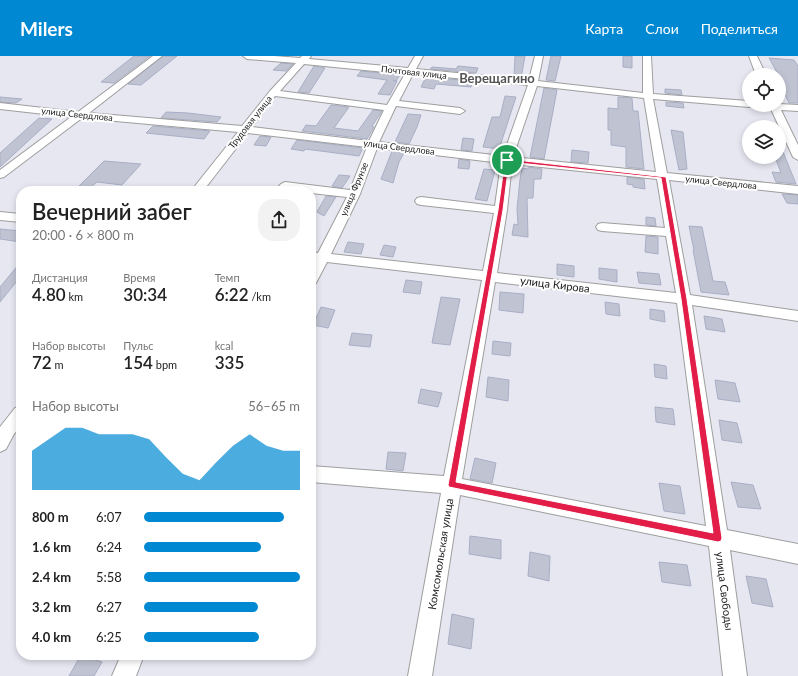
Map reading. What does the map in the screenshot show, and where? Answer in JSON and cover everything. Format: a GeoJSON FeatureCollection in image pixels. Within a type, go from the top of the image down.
{"type":"FeatureCollection","features":[{"type":"Feature","properties":{"kind":"street"},"geometry":{"type":"LineString","coordinates":[[0,175],[158,56]]}},
{"type":"Feature","properties":{"kind":"street","name":"Почтовая улица"},"geometry":{"type":"LineString","coordinates":[[247,56],[304,59],[648,96],[742,103]]}},
{"type":"Feature","properties":{"kind":"street","name":"улица Фрунзе"},"geometry":{"type":"LineString","coordinates":[[317,257],[354,194],[373,144],[419,56]]}},
{"type":"Feature","properties":{"kind":"street","name":"Комсомольская улица"},"geometry":{"type":"LineString","coordinates":[[420,676],[500,210],[507,160],[533,83],[539,56]]}},
{"type":"Feature","properties":{"kind":"street","name":"улица Свободы"},"geometry":{"type":"LineString","coordinates":[[647,56],[648,96],[684,299],[718,538],[735,676]]}},
{"type":"Feature","properties":{"kind":"street"},"geometry":{"type":"LineString","coordinates":[[753,56],[759,68]]}},
{"type":"Feature","properties":{"kind":"street","name":"Трудовая улица"},"geometry":{"type":"LineString","coordinates":[[201,186],[273,93],[304,59]]}},
{"type":"Feature","properties":{"kind":"street"},"geometry":{"type":"LineString","coordinates":[[273,93],[392,106],[460,111]]}},
{"type":"Feature","properties":{"kind":"street","name":"улица Свердлова"},"geometry":{"type":"LineString","coordinates":[[0,106],[79,115],[244,129],[507,160],[798,190]]}},
{"type":"Feature","properties":{"kind":"street"},"geometry":{"type":"LineString","coordinates":[[786,107],[798,108]]}},
{"type":"Feature","properties":{"kind":"street"},"geometry":{"type":"LineString","coordinates":[[778,112],[798,157]]}},
{"type":"Feature","properties":{"kind":"street"},"geometry":{"type":"LineString","coordinates":[[316,190],[354,194]]}},
{"type":"Feature","properties":{"kind":"street"},"geometry":{"type":"LineString","coordinates":[[421,201],[500,210]]}},
{"type":"Feature","properties":{"kind":"street"},"geometry":{"type":"LineString","coordinates":[[0,216],[16,218]]}},
{"type":"Feature","properties":{"kind":"street"},"geometry":{"type":"LineString","coordinates":[[602,227],[673,233]]}},
{"type":"Feature","properties":{"kind":"street","name":"улица Кирова"},"geometry":{"type":"LineString","coordinates":[[317,257],[684,299],[798,316]]}},
{"type":"Feature","properties":{"kind":"street"},"geometry":{"type":"LineString","coordinates":[[7,433],[16,420]]}},
{"type":"Feature","properties":{"kind":"street"},"geometry":{"type":"LineString","coordinates":[[316,474],[452,485],[798,554]]}},
{"type":"Feature","properties":{"kind":"street"},"geometry":{"type":"LineString","coordinates":[[124,676],[131,660]]}},
{"type":"Feature","properties":{"kind":"building"},"geometry":{"type":"Polygon","coordinates":[[[134,56],[150,56],[114,83],[101,82],[134,56]]]}},
{"type":"Feature","properties":{"kind":"building"},"geometry":{"type":"Polygon","coordinates":[[[163,56],[177,56],[141,85],[128,84],[163,56]]]}},
{"type":"Feature","properties":{"kind":"building"},"geometry":{"type":"Polygon","coordinates":[[[515,56],[525,56],[521,78],[514,77],[515,56]]]}},
{"type":"Feature","properties":{"kind":"building"},"geometry":{"type":"Polygon","coordinates":[[[551,56],[561,56],[555,81],[546,80],[551,56]]]}},
{"type":"Feature","properties":{"kind":"building"},"geometry":{"type":"Polygon","coordinates":[[[623,56],[632,56],[632,68],[623,67],[623,56]]]}},
{"type":"Feature","properties":{"kind":"building"},"geometry":{"type":"Polygon","coordinates":[[[769,58],[794,60],[798,66],[798,103],[789,103],[786,97],[786,68],[775,68],[769,58]]]}},
{"type":"Feature","properties":{"kind":"building"},"geometry":{"type":"Polygon","coordinates":[[[281,63],[293,64],[286,71],[273,70],[281,63]]]}},
{"type":"Feature","properties":{"kind":"building"},"geometry":{"type":"Polygon","coordinates":[[[314,66],[325,68],[309,93],[298,92],[314,66]]]}},
{"type":"Feature","properties":{"kind":"building"},"geometry":{"type":"Polygon","coordinates":[[[458,66],[478,68],[476,73],[430,69],[432,67],[456,69],[458,66]]]}},
{"type":"Feature","properties":{"kind":"building"},"geometry":{"type":"Polygon","coordinates":[[[361,71],[400,75],[390,95],[378,94],[387,80],[357,76],[361,71]]]}},
{"type":"Feature","properties":{"kind":"building"},"geometry":{"type":"Polygon","coordinates":[[[426,77],[473,81],[471,87],[436,84],[434,89],[421,87],[426,77]]]}},
{"type":"Feature","properties":{"kind":"building"},"geometry":{"type":"Polygon","coordinates":[[[544,88],[557,90],[544,159],[530,157],[544,88]]]}},
{"type":"Feature","properties":{"kind":"building"},"geometry":{"type":"Polygon","coordinates":[[[665,89],[681,90],[682,95],[665,93],[665,89]]]}},
{"type":"Feature","properties":{"kind":"building"},"geometry":{"type":"Polygon","coordinates":[[[505,96],[516,97],[501,143],[501,149],[483,147],[492,117],[500,117],[505,96]]]}},
{"type":"Feature","properties":{"kind":"building"},"geometry":{"type":"Polygon","coordinates":[[[0,97],[22,99],[16,103],[0,102],[0,97]]]}},
{"type":"Feature","properties":{"kind":"building"},"geometry":{"type":"Polygon","coordinates":[[[618,97],[632,98],[633,111],[638,111],[644,169],[626,167],[626,147],[611,145],[611,130],[608,130],[608,108],[618,109],[618,97]]]}},
{"type":"Feature","properties":{"kind":"building"},"geometry":{"type":"Polygon","coordinates":[[[666,102],[683,103],[684,108],[666,106],[666,102]]]}},
{"type":"Feature","properties":{"kind":"building"},"geometry":{"type":"Polygon","coordinates":[[[331,105],[349,107],[334,128],[358,131],[373,110],[382,111],[372,126],[374,127],[367,139],[302,131],[306,125],[316,126],[331,105]]]}},
{"type":"Feature","properties":{"kind":"building"},"geometry":{"type":"Polygon","coordinates":[[[166,112],[221,117],[217,122],[161,118],[166,112]]]}},
{"type":"Feature","properties":{"kind":"building"},"geometry":{"type":"Polygon","coordinates":[[[408,114],[421,115],[417,127],[409,144],[395,142],[408,114]]]}},
{"type":"Feature","properties":{"kind":"building"},"geometry":{"type":"Polygon","coordinates":[[[39,118],[52,119],[0,167],[0,153],[39,118]]]}},
{"type":"Feature","properties":{"kind":"building"},"geometry":{"type":"Polygon","coordinates":[[[153,126],[210,131],[204,139],[146,133],[153,126]]]}},
{"type":"Feature","properties":{"kind":"building"},"geometry":{"type":"Polygon","coordinates":[[[671,130],[683,132],[687,169],[679,170],[671,130]]]}},
{"type":"Feature","properties":{"kind":"building"},"geometry":{"type":"Polygon","coordinates":[[[260,136],[271,137],[266,146],[254,145],[260,136]]]}},
{"type":"Feature","properties":{"kind":"building"},"geometry":{"type":"Polygon","coordinates":[[[463,138],[474,139],[472,151],[461,150],[463,138]]]}},
{"type":"Feature","properties":{"kind":"building"},"geometry":{"type":"Polygon","coordinates":[[[297,140],[363,148],[359,156],[305,149],[304,151],[291,149],[297,140]]]}},
{"type":"Feature","properties":{"kind":"building"},"geometry":{"type":"Polygon","coordinates":[[[572,150],[589,152],[588,163],[571,162],[572,150]]]}},
{"type":"Feature","properties":{"kind":"building"},"geometry":{"type":"Polygon","coordinates":[[[392,151],[404,153],[399,162],[393,183],[381,179],[392,151]]]}},
{"type":"Feature","properties":{"kind":"building"},"geometry":{"type":"Polygon","coordinates":[[[459,159],[470,161],[469,169],[458,168],[459,159]]]}},
{"type":"Feature","properties":{"kind":"building"},"geometry":{"type":"Polygon","coordinates":[[[786,159],[796,184],[776,182],[772,172],[781,173],[778,164],[786,164],[786,159]]]}},
{"type":"Feature","properties":{"kind":"building"},"geometry":{"type":"Polygon","coordinates":[[[104,161],[141,164],[122,185],[97,182],[92,186],[79,186],[104,161]]]}},
{"type":"Feature","properties":{"kind":"building"},"geometry":{"type":"Polygon","coordinates":[[[528,167],[542,169],[541,179],[534,179],[533,198],[527,198],[528,237],[512,235],[514,224],[518,225],[517,209],[522,168],[528,169],[528,167]]]}},
{"type":"Feature","properties":{"kind":"building"},"geometry":{"type":"Polygon","coordinates":[[[484,169],[495,170],[487,201],[475,199],[484,169]]]}},
{"type":"Feature","properties":{"kind":"building"},"geometry":{"type":"Polygon","coordinates":[[[339,175],[350,176],[342,188],[332,186],[339,175]]]}},
{"type":"Feature","properties":{"kind":"building"},"geometry":{"type":"Polygon","coordinates":[[[627,177],[644,179],[645,189],[633,187],[633,185],[627,184],[627,177]]]}},
{"type":"Feature","properties":{"kind":"building"},"geometry":{"type":"Polygon","coordinates":[[[782,194],[798,195],[798,204],[787,203],[782,194]]]}},
{"type":"Feature","properties":{"kind":"building"},"geometry":{"type":"Polygon","coordinates":[[[326,196],[336,197],[324,216],[317,212],[326,196]]]}},
{"type":"Feature","properties":{"kind":"building"},"geometry":{"type":"Polygon","coordinates":[[[646,217],[655,218],[656,226],[646,225],[646,217]]]}},
{"type":"Feature","properties":{"kind":"building"},"geometry":{"type":"Polygon","coordinates":[[[689,226],[702,227],[713,281],[725,282],[729,295],[701,292],[689,226]]]}},
{"type":"Feature","properties":{"kind":"building"},"geometry":{"type":"Polygon","coordinates":[[[0,229],[16,231],[16,241],[0,239],[0,229]]]}},
{"type":"Feature","properties":{"kind":"building"},"geometry":{"type":"Polygon","coordinates":[[[646,236],[658,237],[658,254],[645,252],[646,236]]]}},
{"type":"Feature","properties":{"kind":"building"},"geometry":{"type":"Polygon","coordinates":[[[348,242],[364,244],[361,254],[344,252],[348,242]]]}},
{"type":"Feature","properties":{"kind":"building"},"geometry":{"type":"Polygon","coordinates":[[[384,245],[396,247],[393,257],[380,255],[384,245]]]}},
{"type":"Feature","properties":{"kind":"building"},"geometry":{"type":"Polygon","coordinates":[[[557,264],[574,266],[574,277],[557,275],[557,264]]]}},
{"type":"Feature","properties":{"kind":"building"},"geometry":{"type":"Polygon","coordinates":[[[16,268],[16,282],[0,302],[0,287],[16,268]]]}},
{"type":"Feature","properties":{"kind":"building"},"geometry":{"type":"Polygon","coordinates":[[[599,268],[617,270],[617,282],[599,279],[599,268]]]}},
{"type":"Feature","properties":{"kind":"building"},"geometry":{"type":"Polygon","coordinates":[[[637,272],[659,274],[661,285],[639,283],[637,272]]]}},
{"type":"Feature","properties":{"kind":"building"},"geometry":{"type":"Polygon","coordinates":[[[406,280],[422,282],[420,294],[403,292],[406,280]]]}},
{"type":"Feature","properties":{"kind":"building"},"geometry":{"type":"Polygon","coordinates":[[[500,292],[524,294],[523,313],[499,310],[500,292]]]}},
{"type":"Feature","properties":{"kind":"building"},"geometry":{"type":"Polygon","coordinates":[[[441,297],[460,299],[450,345],[432,343],[441,297]]]}},
{"type":"Feature","properties":{"kind":"building"},"geometry":{"type":"Polygon","coordinates":[[[605,302],[619,304],[620,316],[606,314],[605,302]]]}},
{"type":"Feature","properties":{"kind":"building"},"geometry":{"type":"Polygon","coordinates":[[[321,307],[335,310],[328,328],[316,326],[316,318],[321,307]]]}},
{"type":"Feature","properties":{"kind":"building"},"geometry":{"type":"Polygon","coordinates":[[[650,309],[664,311],[665,322],[650,319],[650,309]]]}},
{"type":"Feature","properties":{"kind":"building"},"geometry":{"type":"Polygon","coordinates":[[[704,316],[722,319],[725,332],[706,329],[704,316]]]}},
{"type":"Feature","properties":{"kind":"building"},"geometry":{"type":"Polygon","coordinates":[[[352,333],[372,335],[370,347],[349,345],[352,333]]]}},
{"type":"Feature","properties":{"kind":"building"},"geometry":{"type":"Polygon","coordinates":[[[493,341],[511,343],[510,356],[492,354],[493,341]]]}},
{"type":"Feature","properties":{"kind":"building"},"geometry":{"type":"Polygon","coordinates":[[[654,364],[666,366],[667,379],[655,377],[654,364]]]}},
{"type":"Feature","properties":{"kind":"building"},"geometry":{"type":"Polygon","coordinates":[[[488,377],[509,380],[508,401],[486,397],[488,377]]]}},
{"type":"Feature","properties":{"kind":"building"},"geometry":{"type":"Polygon","coordinates":[[[715,380],[735,383],[740,402],[718,399],[715,380]]]}},
{"type":"Feature","properties":{"kind":"building"},"geometry":{"type":"Polygon","coordinates":[[[421,389],[442,393],[438,407],[418,403],[421,389]]]}},
{"type":"Feature","properties":{"kind":"building"},"geometry":{"type":"Polygon","coordinates":[[[655,407],[673,409],[675,425],[656,422],[655,407]]]}},
{"type":"Feature","properties":{"kind":"building"},"geometry":{"type":"Polygon","coordinates":[[[719,420],[737,423],[742,443],[722,440],[719,420]]]}},
{"type":"Feature","properties":{"kind":"building"},"geometry":{"type":"Polygon","coordinates":[[[388,452],[406,453],[403,471],[386,469],[388,452]]]}},
{"type":"Feature","properties":{"kind":"building"},"geometry":{"type":"Polygon","coordinates":[[[475,458],[496,463],[492,483],[470,479],[475,458]]]}},
{"type":"Feature","properties":{"kind":"building"},"geometry":{"type":"Polygon","coordinates":[[[731,482],[753,485],[761,509],[738,507],[731,482]]]}},
{"type":"Feature","properties":{"kind":"building"},"geometry":{"type":"Polygon","coordinates":[[[659,483],[680,486],[685,514],[664,511],[659,483]]]}},
{"type":"Feature","properties":{"kind":"building"},"geometry":{"type":"Polygon","coordinates":[[[470,536],[501,540],[501,559],[469,554],[470,536]]]}},
{"type":"Feature","properties":{"kind":"building"},"geometry":{"type":"Polygon","coordinates":[[[530,552],[550,556],[549,581],[528,576],[530,552]]]}},
{"type":"Feature","properties":{"kind":"building"},"geometry":{"type":"Polygon","coordinates":[[[659,562],[687,565],[691,586],[662,582],[659,562]]]}},
{"type":"Feature","properties":{"kind":"building"},"geometry":{"type":"Polygon","coordinates":[[[746,576],[766,579],[773,607],[752,603],[746,576]]]}},
{"type":"Feature","properties":{"kind":"building"},"geometry":{"type":"Polygon","coordinates":[[[452,614],[474,619],[471,649],[448,644],[452,614]]]}},
{"type":"Feature","properties":{"kind":"building"},"geometry":{"type":"Polygon","coordinates":[[[78,660],[96,660],[102,662],[94,676],[69,676],[78,660]]]}},
{"type":"Feature","properties":{"kind":"district","name":"Верещагино"},"geometry":{"type":"Point","coordinates":[497,78]}},
{"type":"Feature","properties":{"kind":"route"},"geometry":{"type":"LineString","coordinates":[[507,160],[663,177],[684,299],[718,538],[452,485],[500,210],[507,160]]}}]}
